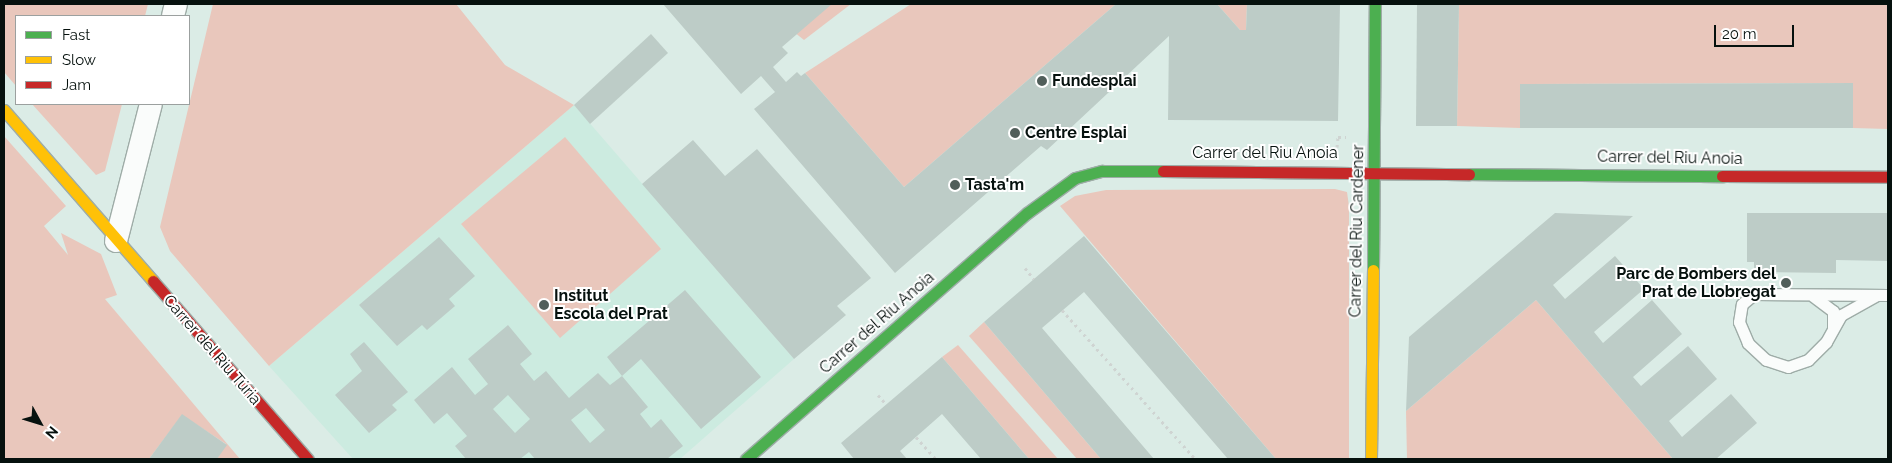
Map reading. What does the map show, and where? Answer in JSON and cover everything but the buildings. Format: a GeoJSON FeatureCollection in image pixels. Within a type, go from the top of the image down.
{"type":"FeatureCollection","features":[{"type":"Feature","properties":{"kind":"street","name":"Carrer del Riu Cardener"},"geometry":{"type":"LineString","coordinates":[[1371,459],[1376,4]]}},
{"type":"Feature","properties":{"kind":"street"},"geometry":{"type":"LineString","coordinates":[[116,241],[151,105]]}},
{"type":"Feature","properties":{"kind":"street","name":"Carrer del Riu Túria"},"geometry":{"type":"LineString","coordinates":[[4,110],[116,241],[308,459]]}},
{"type":"Feature","properties":{"kind":"street","name":"Carrer del Riu Anoia"},"geometry":{"type":"LineString","coordinates":[[746,459],[1027,213],[1075,178],[1130,168],[1888,177]]}},
{"type":"Feature","properties":{"kind":"lane"},"geometry":{"type":"LineString","coordinates":[[1754,294],[1883,295],[1841,315],[1834,328],[1808,360],[1788,367],[1766,360],[1748,343],[1739,322],[1742,304],[1754,294]]}},
{"type":"Feature","properties":{"kind":"lane"},"geometry":{"type":"LineString","coordinates":[[1809,294],[1833,311],[1834,328]]}},
{"type":"Feature","properties":{"kind":"path"},"geometry":{"type":"LineString","coordinates":[[1025,268],[1034,279]]}},
{"type":"Feature","properties":{"kind":"path"},"geometry":{"type":"LineString","coordinates":[[1062,310],[1195,459]]}},
{"type":"Feature","properties":{"kind":"path"},"geometry":{"type":"LineString","coordinates":[[878,395],[886,404]]}},
{"type":"Feature","properties":{"kind":"path"},"geometry":{"type":"LineString","coordinates":[[916,437],[936,459]]}},
{"type":"Feature","properties":{"kind":"shaded area"},"geometry":{"type":"Polygon","coordinates":[[[4,4],[148,4],[145,15],[15,15],[15,85],[4,72],[4,4]]]}},
{"type":"Feature","properties":{"kind":"shaded area"},"geometry":{"type":"Polygon","coordinates":[[[213,4],[456,4],[505,65],[574,105],[269,366],[170,251],[160,227],[213,4]]]}},
{"type":"Feature","properties":{"kind":"shaded area"},"geometry":{"type":"Polygon","coordinates":[[[826,4],[851,4],[804,40],[794,32],[826,4]]]}},
{"type":"Feature","properties":{"kind":"shaded area"},"geometry":{"type":"Polygon","coordinates":[[[911,4],[1116,4],[904,187],[805,73],[911,4]]]}},
{"type":"Feature","properties":{"kind":"shaded area"},"geometry":{"type":"Polygon","coordinates":[[[1217,4],[1247,4],[1246,30],[1240,30],[1217,4]]]}},
{"type":"Feature","properties":{"kind":"shaded area"},"geometry":{"type":"Polygon","coordinates":[[[1459,4],[1888,4],[1888,129],[1853,128],[1853,83],[1520,84],[1520,128],[1457,126],[1459,4]]]}},
{"type":"Feature","properties":{"kind":"shaded area"},"geometry":{"type":"Polygon","coordinates":[[[33,105],[122,105],[105,171],[96,175],[33,105]]]}},
{"type":"Feature","properties":{"kind":"shaded area","name":"Institut Escola del Prat"},"geometry":{"type":"Polygon","coordinates":[[[574,105],[794,359],[680,459],[353,459],[269,366],[574,105]]]}},
{"type":"Feature","properties":{"kind":"shaded area"},"geometry":{"type":"Polygon","coordinates":[[[4,136],[66,206],[44,226],[68,255],[61,233],[101,254],[117,295],[105,299],[240,459],[217,459],[226,444],[182,415],[149,459],[4,459],[4,136]]]}},
{"type":"Feature","properties":{"kind":"shaded area"},"geometry":{"type":"Polygon","coordinates":[[[565,137],[661,249],[560,338],[461,224],[565,137]]]}},
{"type":"Feature","properties":{"kind":"shaded area"},"geometry":{"type":"Polygon","coordinates":[[[1335,189],[1347,192],[1349,206],[1349,459],[1276,459],[1060,206],[1075,196],[1106,190],[1335,189]]]}},
{"type":"Feature","properties":{"kind":"shaded area"},"geometry":{"type":"Polygon","coordinates":[[[1536,300],[1673,459],[1407,459],[1406,411],[1536,300]]]}},
{"type":"Feature","properties":{"kind":"shaded area"},"geometry":{"type":"Polygon","coordinates":[[[984,322],[1101,459],[1077,459],[969,336],[984,322]]]}},
{"type":"Feature","properties":{"kind":"shaded area"},"geometry":{"type":"Polygon","coordinates":[[[958,345],[1058,459],[1029,459],[942,357],[958,345]]]}},
{"type":"Feature","properties":{"kind":"traffic: fast"},"geometry":{"type":"LineString","coordinates":[[1373,270],[1375,4]]}},
{"type":"Feature","properties":{"kind":"traffic: fast"},"geometry":{"type":"LineString","coordinates":[[746,459],[1027,213],[1075,178],[1102,171],[1163,171]]}},
{"type":"Feature","properties":{"kind":"traffic: fast"},"geometry":{"type":"LineString","coordinates":[[1469,174],[1722,176]]}},
{"type":"Feature","properties":{"kind":"traffic: slow"},"geometry":{"type":"LineString","coordinates":[[4,110],[153,281]]}},
{"type":"Feature","properties":{"kind":"traffic: slow"},"geometry":{"type":"LineString","coordinates":[[1371,459],[1373,270]]}},
{"type":"Feature","properties":{"kind":"traffic: jam"},"geometry":{"type":"LineString","coordinates":[[1163,171],[1469,174]]}},
{"type":"Feature","properties":{"kind":"traffic: jam"},"geometry":{"type":"LineString","coordinates":[[1722,176],[1888,177]]}},
{"type":"Feature","properties":{"kind":"traffic: jam"},"geometry":{"type":"LineString","coordinates":[[153,281],[308,459]]}},
{"type":"Feature","properties":{"kind":"place","name":"Fundesplai"},"geometry":{"type":"Point","coordinates":[1042,81]}},
{"type":"Feature","properties":{"kind":"place","name":"Centre Esplai"},"geometry":{"type":"Point","coordinates":[1015,133]}},
{"type":"Feature","properties":{"kind":"place","name":"Tasta'm"},"geometry":{"type":"Point","coordinates":[955,185]}},
{"type":"Feature","properties":{"kind":"place","name":"Parc de Bombers del Prat de Llobregat"},"geometry":{"type":"Point","coordinates":[1786,283]}},
{"type":"Feature","properties":{"kind":"place","name":"Institut Escola del Prat"},"geometry":{"type":"Point","coordinates":[544,305]}}]}
